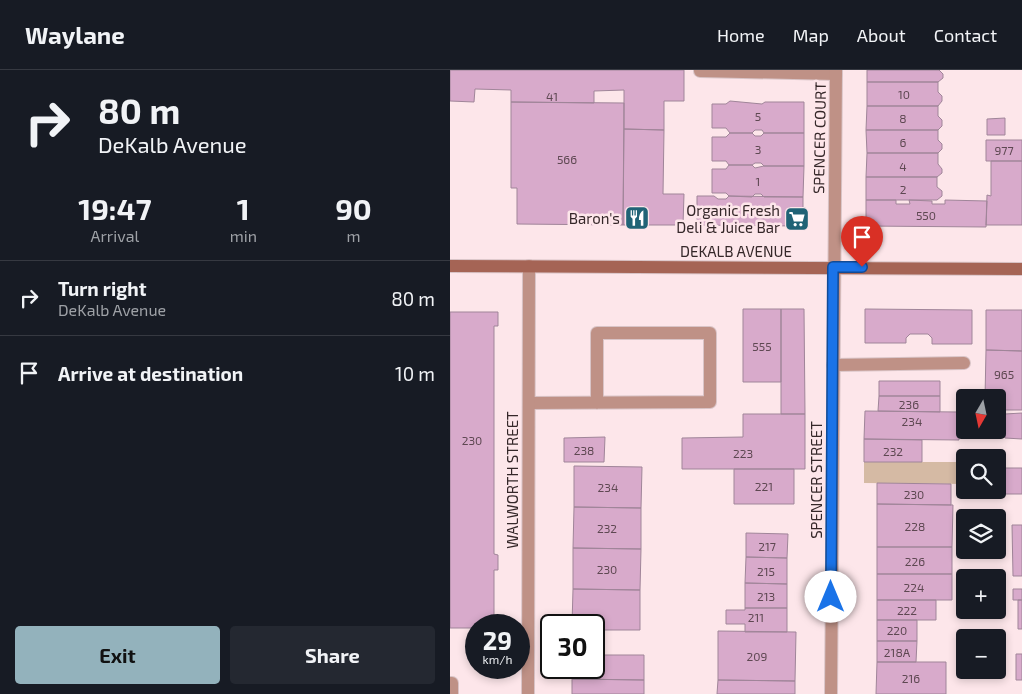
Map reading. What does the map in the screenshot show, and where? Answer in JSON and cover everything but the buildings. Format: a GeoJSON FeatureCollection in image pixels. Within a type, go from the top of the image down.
{"type":"FeatureCollection","features":[{"type":"Feature","properties":{"kind":"main road","name":"DEKALB AVENUE"},"geometry":{"type":"LineString","coordinates":[[450,266],[1022,269]]}},
{"type":"Feature","properties":{"kind":"street"},"geometry":{"type":"LineString","coordinates":[[700,71],[836,72]]}},
{"type":"Feature","properties":{"kind":"street","name":"SPENCER COURT"},"geometry":{"type":"LineString","coordinates":[[833,267],[836,72]]}},
{"type":"Feature","properties":{"kind":"street","name":"WALWORTH STREET"},"geometry":{"type":"LineString","coordinates":[[528,694],[530,266]]}},
{"type":"Feature","properties":{"kind":"street","name":"SPENCER STREET"},"geometry":{"type":"LineString","coordinates":[[830,694],[833,267]]}},
{"type":"Feature","properties":{"kind":"street"},"geometry":{"type":"LineString","coordinates":[[529,403],[597,403],[710,402],[710,333],[597,333],[597,403]]}},
{"type":"Feature","properties":{"kind":"street"},"geometry":{"type":"LineString","coordinates":[[833,365],[964,364]]}},
{"type":"Feature","properties":{"kind":"street"},"geometry":{"type":"LineString","coordinates":[[450,682],[452,682],[452,694]]}},
{"type":"Feature","properties":{"kind":"shaded area"},"geometry":{"type":"Polygon","coordinates":[[[864,462],[956,462],[956,484],[864,483],[864,462]]]}},
{"type":"Feature","properties":{"kind":"place","name":"Baron's"},"geometry":{"type":"Point","coordinates":[637,218]}},
{"type":"Feature","properties":{"kind":"place","name":"Organic Fresh Deli & Juice Bar"},"geometry":{"type":"Point","coordinates":[797,219]}},
{"type":"Feature","properties":{"kind":"route"},"geometry":{"type":"LineString","coordinates":[[831,597],[833,267],[862,267]]}}]}
